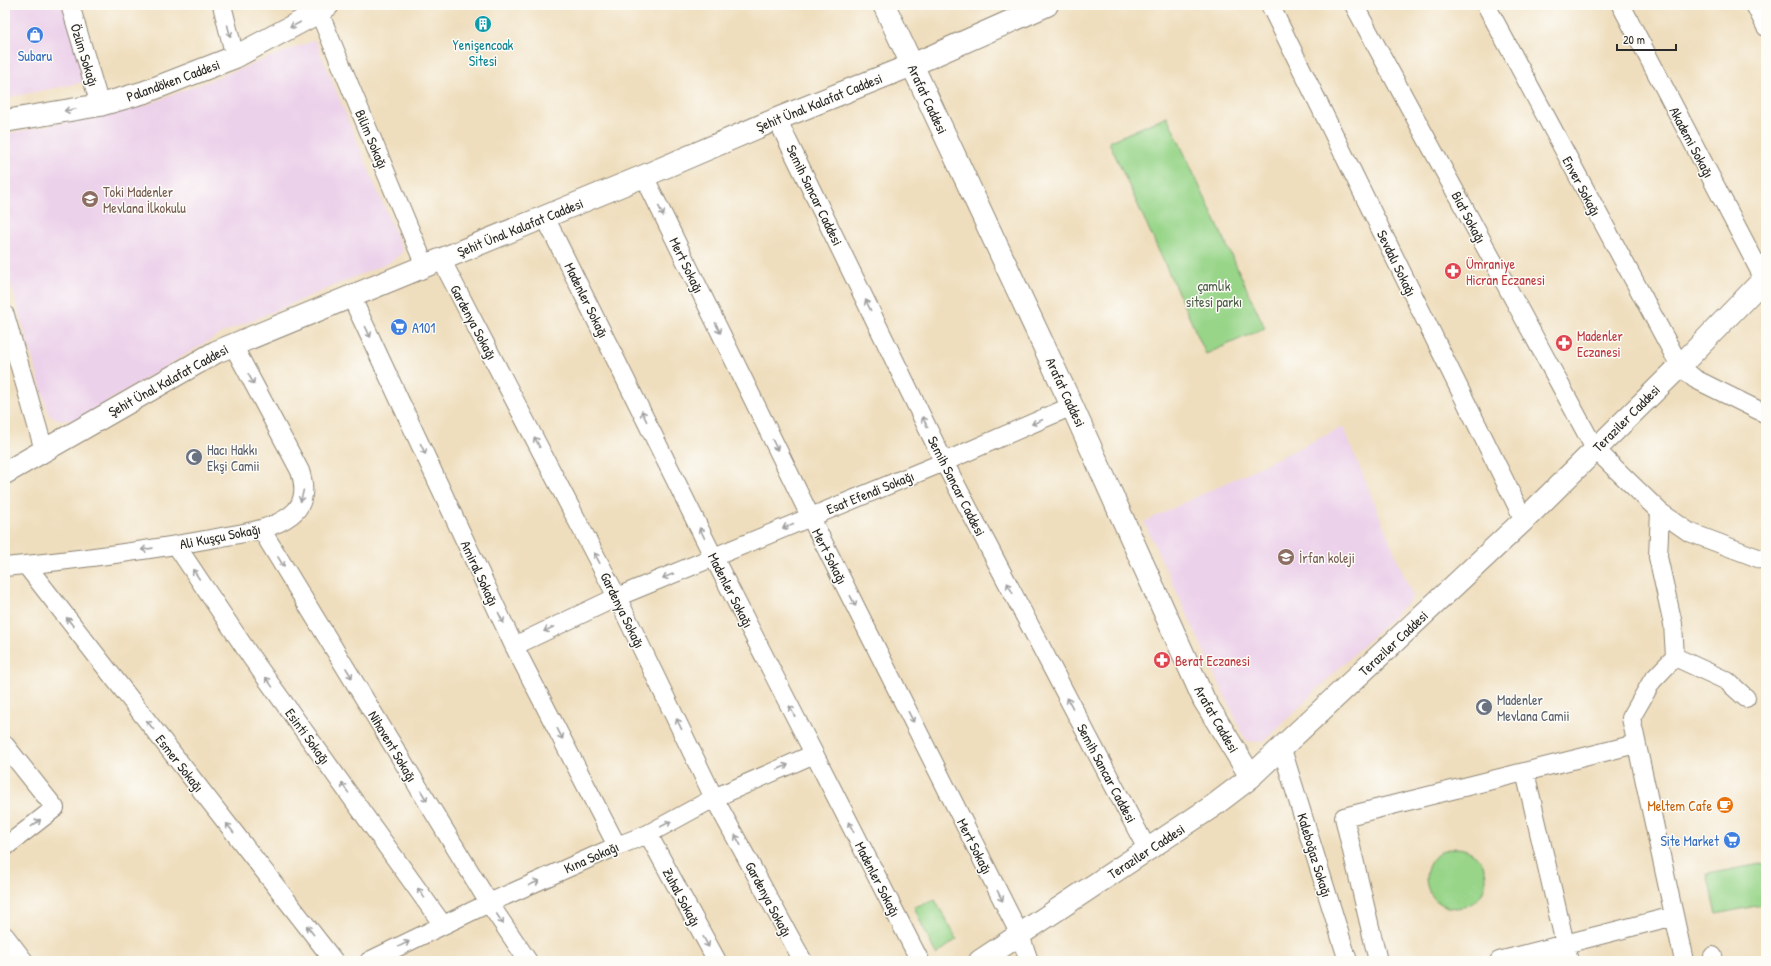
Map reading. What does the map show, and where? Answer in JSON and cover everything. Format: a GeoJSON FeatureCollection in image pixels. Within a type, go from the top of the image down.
{"type":"FeatureCollection","features":[{"type":"Feature","properties":{"kind":"street","name":"Özüm Sokağı"},"geometry":{"type":"LineString","coordinates":[[70,5],[100,105]]}},
{"type":"Feature","properties":{"kind":"street"},"geometry":{"type":"LineString","coordinates":[[222,5],[235,57]]}},
{"type":"Feature","properties":{"kind":"street","name":"Arafat Caddesi"},"geometry":{"type":"LineString","coordinates":[[884,5],[1072,406],[1204,700],[1251,777]]}},
{"type":"Feature","properties":{"kind":"street","name":"Şehit Ünal Kalafat Caddesi"},"geometry":{"type":"LineString","coordinates":[[5,472],[216,352],[644,176],[777,119],[912,65],[1047,5]]}},
{"type":"Feature","properties":{"kind":"street","name":"Sevdalı Sokağı"},"geometry":{"type":"LineString","coordinates":[[1270,5],[1524,520]]}},
{"type":"Feature","properties":{"kind":"street","name":"Biat Sokağı"},"geometry":{"type":"LineString","coordinates":[[1354,5],[1595,449],[1660,512],[1689,532],[1766,560]]}},
{"type":"Feature","properties":{"kind":"street","name":"Enver Sokağı"},"geometry":{"type":"LineString","coordinates":[[1486,5],[1680,366]]}},
{"type":"Feature","properties":{"kind":"street","name":"Akademi Sokağı"},"geometry":{"type":"LineString","coordinates":[[1621,5],[1765,278]]}},
{"type":"Feature","properties":{"kind":"street"},"geometry":{"type":"LineString","coordinates":[[1755,5],[1766,26]]}},
{"type":"Feature","properties":{"kind":"street","name":"Palandöken Caddesi"},"geometry":{"type":"LineString","coordinates":[[5,121],[100,105],[145,92],[235,57],[324,9]]}},
{"type":"Feature","properties":{"kind":"street","name":"Bilim Sokağı"},"geometry":{"type":"LineString","coordinates":[[324,9],[433,263]]}},
{"type":"Feature","properties":{"kind":"street","name":"Semih Sancar Caddesi"},"geometry":{"type":"LineString","coordinates":[[777,119],[944,462],[1147,849]]}},
{"type":"Feature","properties":{"kind":"street","name":"Mert Sokağı"},"geometry":{"type":"LineString","coordinates":[[644,176],[810,516],[1020,935],[1029,961]]}},
{"type":"Feature","properties":{"kind":"street","name":"Madenler Sokağı"},"geometry":{"type":"LineString","coordinates":[[546,216],[714,558],[920,961]]}},
{"type":"Feature","properties":{"kind":"street","name":"Gardenya Sokağı"},"geometry":{"type":"LineString","coordinates":[[433,263],[617,597],[714,798],[803,961]]}},
{"type":"Feature","properties":{"kind":"street","name":"Teraziler Caddesi"},"geometry":{"type":"LineString","coordinates":[[980,961],[1214,806],[1251,777],[1524,520],[1680,366],[1765,278]]}},
{"type":"Feature","properties":{"kind":"street","name":"Amiral Sokağı"},"geometry":{"type":"LineString","coordinates":[[352,296],[514,646],[617,846]]}},
{"type":"Feature","properties":{"kind":"street"},"geometry":{"type":"LineString","coordinates":[[5,315],[44,450]]}},
{"type":"Feature","properties":{"kind":"street","name":"Ali Kuşçu Sokağı"},"geometry":{"type":"LineString","coordinates":[[5,567],[176,545],[261,529],[292,515],[299,506],[304,494],[304,483],[300,471],[233,345]]}},
{"type":"Feature","properties":{"kind":"street"},"geometry":{"type":"LineString","coordinates":[[1680,366],[1695,379],[1766,414]]}},
{"type":"Feature","properties":{"kind":"street","name":"Esat Efendi Sokağı"},"geometry":{"type":"LineString","coordinates":[[514,646],[617,597],[714,558],[810,516],[944,462],[1072,406]]}},
{"type":"Feature","properties":{"kind":"street"},"geometry":{"type":"LineString","coordinates":[[1660,512],[1658,557],[1673,624],[1675,657],[1652,682],[1631,718],[1684,961]]}},
{"type":"Feature","properties":{"kind":"street","name":"Nihavent Sokağı"},"geometry":{"type":"LineString","coordinates":[[261,529],[489,903],[528,961]]}},
{"type":"Feature","properties":{"kind":"street","name":"Esinti Sokağı"},"geometry":{"type":"LineString","coordinates":[[176,545],[251,657],[443,925]]}},
{"type":"Feature","properties":{"kind":"street","name":"Esmer Sokağı"},"geometry":{"type":"LineString","coordinates":[[26,565],[334,961]]}},
{"type":"Feature","properties":{"kind":"street"},"geometry":{"type":"LineString","coordinates":[[1675,657],[1727,680],[1746,698]]}},
{"type":"Feature","properties":{"kind":"street"},"geometry":{"type":"LineString","coordinates":[[1378,961],[1344,816],[1636,744]]}},
{"type":"Feature","properties":{"kind":"street"},"geometry":{"type":"LineString","coordinates":[[5,745],[55,808],[5,847]]}},
{"type":"Feature","properties":{"kind":"street","name":"Kaleboğaz Sokağı"},"geometry":{"type":"LineString","coordinates":[[1282,749],[1348,961]]}},
{"type":"Feature","properties":{"kind":"street","name":"Kına Sokağı"},"geometry":{"type":"LineString","coordinates":[[369,961],[489,903],[617,846],[648,834],[714,798],[814,754]]}},
{"type":"Feature","properties":{"kind":"street"},"geometry":{"type":"LineString","coordinates":[[1525,772],[1567,953]]}},
{"type":"Feature","properties":{"kind":"street","name":"Zuhal Sokağı"},"geometry":{"type":"LineString","coordinates":[[648,834],[717,961]]}},
{"type":"Feature","properties":{"kind":"street"},"geometry":{"type":"LineString","coordinates":[[1499,961],[1567,953],[1674,916]]}},
{"type":"Feature","properties":{"kind":"street"},"geometry":{"type":"LineString","coordinates":[[5,936],[24,961]]}},
{"type":"Feature","properties":{"kind":"shaded area","name":"Subaru"},"geometry":{"type":"Polygon","coordinates":[[[5,5],[70,5],[90,81],[5,98],[5,5]]]}},
{"type":"Feature","properties":{"kind":"shaded area"},"geometry":{"type":"Polygon","coordinates":[[[315,40],[403,252],[390,262],[220,334],[75,421],[57,419],[49,415],[5,264],[5,134],[143,106],[315,40]]]}},
{"type":"Feature","properties":{"kind":"shaded area"},"geometry":{"type":"Polygon","coordinates":[[[1343,427],[1413,597],[1263,742],[1246,741],[1144,522],[1343,427]]]}},
{"type":"Feature","properties":{"kind":"green space","name":"çamlık sitesi parkı"},"geometry":{"type":"Polygon","coordinates":[[[1167,116],[1265,328],[1206,354],[1109,142],[1167,116]]]}},
{"type":"Feature","properties":{"kind":"green space"},"geometry":{"type":"Polygon","coordinates":[[[1456,848],[1473,853],[1481,861],[1486,878],[1481,895],[1473,903],[1456,908],[1439,903],[1431,895],[1426,878],[1431,861],[1439,853],[1456,848]]]}},
{"type":"Feature","properties":{"kind":"green space"},"geometry":{"type":"Polygon","coordinates":[[[1766,863],[1766,904],[1716,914],[1707,874],[1766,863]]]}},
{"type":"Feature","properties":{"kind":"green space"},"geometry":{"type":"Polygon","coordinates":[[[935,900],[957,939],[936,955],[914,907],[935,900]]]}},
{"type":"Feature","properties":{"kind":"place","name":"Yenişencoak Sitesi"},"geometry":{"type":"Point","coordinates":[483,24]}},
{"type":"Feature","properties":{"kind":"place","name":"Subaru"},"geometry":{"type":"Point","coordinates":[35,35]}},
{"type":"Feature","properties":{"kind":"place","name":"Toki Madenler Mevlana İlkokulu"},"geometry":{"type":"Point","coordinates":[90,199]}},
{"type":"Feature","properties":{"kind":"place","name":"Ümraniye Hicran Eczanesi"},"geometry":{"type":"Point","coordinates":[1453,271]}},
{"type":"Feature","properties":{"kind":"place","name":"A101"},"geometry":{"type":"Point","coordinates":[399,327]}},
{"type":"Feature","properties":{"kind":"place","name":"Madenler Eczanesi"},"geometry":{"type":"Point","coordinates":[1564,343]}},
{"type":"Feature","properties":{"kind":"place","name":"Hacı Hakkı Ekşi Camii"},"geometry":{"type":"Point","coordinates":[194,457]}},
{"type":"Feature","properties":{"kind":"place","name":"İrfan koleji"},"geometry":{"type":"Point","coordinates":[1286,557]}},
{"type":"Feature","properties":{"kind":"place","name":"Berat Eczanesi"},"geometry":{"type":"Point","coordinates":[1162,660]}},
{"type":"Feature","properties":{"kind":"place","name":"Madenler Mevlana Camii"},"geometry":{"type":"Point","coordinates":[1484,707]}},
{"type":"Feature","properties":{"kind":"place","name":"Meltem Cafe"},"geometry":{"type":"Point","coordinates":[1725,805]}},
{"type":"Feature","properties":{"kind":"place","name":"Site Market"},"geometry":{"type":"Point","coordinates":[1732,840]}}]}
